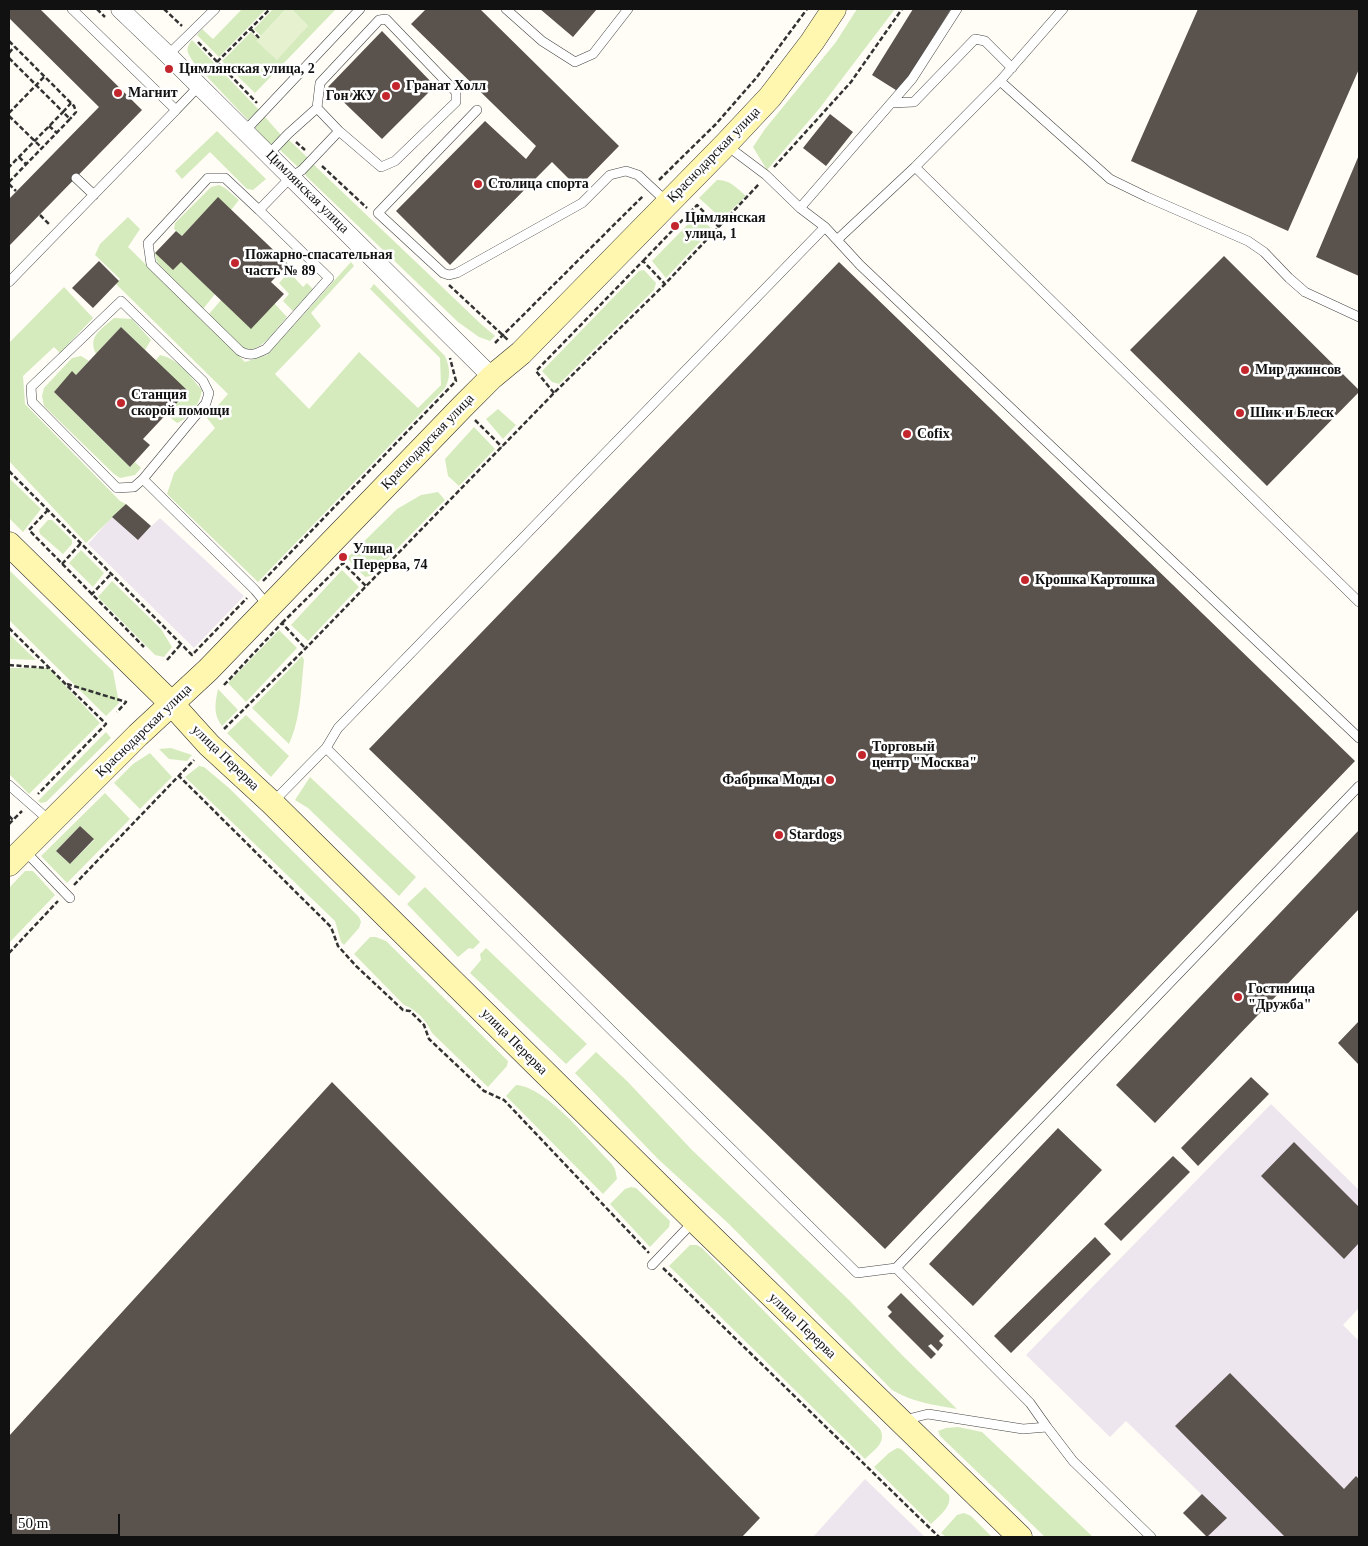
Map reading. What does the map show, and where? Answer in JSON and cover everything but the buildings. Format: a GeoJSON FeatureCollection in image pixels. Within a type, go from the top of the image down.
{"type":"FeatureCollection","features":[{"type":"Feature","properties":{"kind":"street","name":"Цимлянская улица"},"geometry":{"type":"LineString","coordinates":[[120,9],[269,154],[492,377]]}},
{"type":"Feature","properties":{"kind":"street","name":"Краснодарская улица"},"geometry":{"type":"LineString","coordinates":[[16,856],[171,703],[208,670],[492,377],[521,352],[726,145],[770,97],[812,42],[834,9]]}},
{"type":"Feature","properties":{"kind":"street","name":"улица Перерва"},"geometry":{"type":"LineString","coordinates":[[9,544],[171,703],[209,745],[272,803],[695,1221],[1020,1537]]}},
{"type":"Feature","properties":{"kind":"lane"},"geometry":{"type":"LineString","coordinates":[[72,9],[176,110]]}},
{"type":"Feature","properties":{"kind":"lane"},"geometry":{"type":"LineString","coordinates":[[168,55],[215,9]]}},
{"type":"Feature","properties":{"kind":"lane"},"geometry":{"type":"LineString","coordinates":[[245,131],[360,9]]}},
{"type":"Feature","properties":{"kind":"lane"},"geometry":{"type":"LineString","coordinates":[[506,9],[542,41],[574,62],[593,54],[628,9]]}},
{"type":"Feature","properties":{"kind":"lane"},"geometry":{"type":"LineString","coordinates":[[800,208],[912,79],[957,9]]}},
{"type":"Feature","properties":{"kind":"lane"},"geometry":{"type":"LineString","coordinates":[[838,239],[915,167],[1000,81],[1063,9]]}},
{"type":"Feature","properties":{"kind":"lane"},"geometry":{"type":"LineString","coordinates":[[269,154],[317,108],[320,83],[379,20],[386,19],[456,92],[456,102],[395,161],[381,167],[339,131],[317,108]]}},
{"type":"Feature","properties":{"kind":"lane"},"geometry":{"type":"LineString","coordinates":[[892,103],[914,102],[976,39],[985,41],[1012,68]]}},
{"type":"Feature","properties":{"kind":"lane"},"geometry":{"type":"LineString","coordinates":[[1000,81],[1110,179],[1248,241],[1264,252],[1288,278],[1305,292],[1359,317]]}},
{"type":"Feature","properties":{"kind":"lane"},"geometry":{"type":"LineString","coordinates":[[9,282],[199,86]]}},
{"type":"Feature","properties":{"kind":"lane"},"geometry":{"type":"LineString","coordinates":[[477,110],[378,213],[443,273],[449,275],[457,273],[582,203],[610,174],[626,171],[638,175],[668,203]]}},
{"type":"Feature","properties":{"kind":"lane"},"geometry":{"type":"LineString","coordinates":[[259,210],[291,177],[302,170],[339,131]]}},
{"type":"Feature","properties":{"kind":"lane"},"geometry":{"type":"LineString","coordinates":[[726,145],[766,175],[800,208],[838,239],[860,265],[1359,738]]}},
{"type":"Feature","properties":{"kind":"lane"},"geometry":{"type":"LineString","coordinates":[[915,167],[1359,602]]}},
{"type":"Feature","properties":{"kind":"lane"},"geometry":{"type":"LineString","coordinates":[[76,178],[94,194]]}},
{"type":"Feature","properties":{"kind":"lane"},"geometry":{"type":"LineString","coordinates":[[208,178],[225,178],[259,210],[329,278],[266,349],[256,354],[246,355],[151,264],[148,243],[208,178]]}},
{"type":"Feature","properties":{"kind":"lane"},"geometry":{"type":"LineString","coordinates":[[272,803],[326,748],[338,728],[825,227]]}},
{"type":"Feature","properties":{"kind":"lane"},"geometry":{"type":"LineString","coordinates":[[121,302],[203,381],[209,393],[206,403],[143,480],[134,487],[117,488],[32,402],[31,386],[121,302]]}},
{"type":"Feature","properties":{"kind":"lane"},"geometry":{"type":"LineString","coordinates":[[143,480],[268,607]]}},
{"type":"Feature","properties":{"kind":"lane"},"geometry":{"type":"LineString","coordinates":[[326,748],[857,1273],[896,1268],[1359,786]]}},
{"type":"Feature","properties":{"kind":"lane"},"geometry":{"type":"LineString","coordinates":[[9,785],[51,821]]}},
{"type":"Feature","properties":{"kind":"lane"},"geometry":{"type":"LineString","coordinates":[[16,856],[68,896]]}},
{"type":"Feature","properties":{"kind":"lane"},"geometry":{"type":"LineString","coordinates":[[654,1263],[695,1221]]}},
{"type":"Feature","properties":{"kind":"lane"},"geometry":{"type":"LineString","coordinates":[[896,1268],[1030,1403],[1072,1461],[1151,1537]]}},
{"type":"Feature","properties":{"kind":"lane"},"geometry":{"type":"LineString","coordinates":[[901,1421],[928,1414],[1023,1429],[1047,1427]]}},
{"type":"Feature","properties":{"kind":"path"},"geometry":{"type":"LineString","coordinates":[[164,9],[265,110]]}},
{"type":"Feature","properties":{"kind":"path"},"geometry":{"type":"LineString","coordinates":[[217,62],[270,9]]}},
{"type":"Feature","properties":{"kind":"path"},"geometry":{"type":"LineString","coordinates":[[224,729],[305,649],[554,392],[720,227],[851,82],[902,9]]}},
{"type":"Feature","properties":{"kind":"path"},"geometry":{"type":"LineString","coordinates":[[251,29],[260,38]]}},
{"type":"Feature","properties":{"kind":"path"},"geometry":{"type":"LineString","coordinates":[[9,41],[74,106],[76,112],[9,183],[16,191]]}},
{"type":"Feature","properties":{"kind":"path"},"geometry":{"type":"LineString","coordinates":[[9,53],[14,47]]}},
{"type":"Feature","properties":{"kind":"path"},"geometry":{"type":"LineString","coordinates":[[9,58],[70,119]]}},
{"type":"Feature","properties":{"kind":"path"},"geometry":{"type":"LineString","coordinates":[[42,148],[9,114],[44,77]]}},
{"type":"Feature","properties":{"kind":"path"},"geometry":{"type":"LineString","coordinates":[[9,167],[71,103]]}},
{"type":"Feature","properties":{"kind":"path"},"geometry":{"type":"LineString","coordinates":[[49,126],[57,133]]}},
{"type":"Feature","properties":{"kind":"path"},"geometry":{"type":"LineString","coordinates":[[288,134],[368,209]]}},
{"type":"Feature","properties":{"kind":"path"},"geometry":{"type":"LineString","coordinates":[[19,157],[26,164]]}},
{"type":"Feature","properties":{"kind":"path"},"geometry":{"type":"LineString","coordinates":[[554,392],[536,370],[696,205],[720,227]]}},
{"type":"Feature","properties":{"kind":"path"},"geometry":{"type":"LineString","coordinates":[[643,261],[664,284]]}},
{"type":"Feature","properties":{"kind":"path"},"geometry":{"type":"LineString","coordinates":[[445,282],[509,340]]}},
{"type":"Feature","properties":{"kind":"path"},"geometry":{"type":"LineString","coordinates":[[224,685],[268,607],[456,381]]}},
{"type":"Feature","properties":{"kind":"path"},"geometry":{"type":"LineString","coordinates":[[475,420],[502,446]]}},
{"type":"Feature","properties":{"kind":"path"},"geometry":{"type":"LineString","coordinates":[[9,471],[192,655],[343,563],[366,586]]}},
{"type":"Feature","properties":{"kind":"path"},"geometry":{"type":"LineString","coordinates":[[48,510],[30,530],[148,651]]}},
{"type":"Feature","properties":{"kind":"path"},"geometry":{"type":"LineString","coordinates":[[62,564],[80,542]]}},
{"type":"Feature","properties":{"kind":"path"},"geometry":{"type":"LineString","coordinates":[[92,595],[112,574]]}},
{"type":"Feature","properties":{"kind":"path"},"geometry":{"type":"LineString","coordinates":[[268,607],[305,649]]}},
{"type":"Feature","properties":{"kind":"path"},"geometry":{"type":"LineString","coordinates":[[9,628],[106,724],[33,799]]}},
{"type":"Feature","properties":{"kind":"path"},"geometry":{"type":"LineString","coordinates":[[166,660],[181,644]]}},
{"type":"Feature","properties":{"kind":"path"},"geometry":{"type":"LineString","coordinates":[[9,665],[50,668]]}},
{"type":"Feature","properties":{"kind":"path"},"geometry":{"type":"LineString","coordinates":[[64,683],[126,702],[117,712]]}},
{"type":"Feature","properties":{"kind":"path"},"geometry":{"type":"LineString","coordinates":[[9,953],[68,896],[178,775],[194,760]]}},
{"type":"Feature","properties":{"kind":"path"},"geometry":{"type":"LineString","coordinates":[[178,775],[331,927],[338,946],[356,966],[403,1010],[410,1011],[424,1025],[429,1039],[484,1092],[504,1100],[654,1263],[675,1281],[939,1537]]}},
{"type":"Feature","properties":{"kind":"path"},"geometry":{"type":"LineString","coordinates":[[9,824],[26,806]]}},
{"type":"Feature","properties":{"kind":"path"},"geometry":{"type":"LineString","coordinates":[[9,816],[13,820]]}},
{"type":"Feature","properties":{"kind":"shaded area"},"geometry":{"type":"Polygon","coordinates":[[[112,517],[138,539],[160,518],[244,596],[194,648],[88,544],[112,517]]]}},
{"type":"Feature","properties":{"kind":"shaded area"},"geometry":{"type":"Polygon","coordinates":[[[1271,1104],[1359,1190],[1359,1308],[1343,1325],[1359,1341],[1359,1537],[1208,1537],[1183,1513],[1201,1494],[1126,1421],[1110,1437],[1026,1355],[1271,1104]]]}},
{"type":"Feature","properties":{"kind":"shaded area"},"geometry":{"type":"Polygon","coordinates":[[[865,1479],[925,1537],[813,1537],[865,1479]]]}},
{"type":"Feature","properties":{"kind":"green space"},"geometry":{"type":"Polygon","coordinates":[[[242,9],[266,9],[219,57],[197,35],[202,29],[213,39],[242,9]]]}},
{"type":"Feature","properties":{"kind":"green space"},"geometry":{"type":"Polygon","coordinates":[[[273,9],[285,10],[261,36],[254,29],[273,9]]]}},
{"type":"Feature","properties":{"kind":"green space"},"geometry":{"type":"Polygon","coordinates":[[[286,9],[291,9],[308,26],[277,60],[256,41],[286,9]]]}},
{"type":"Feature","properties":{"kind":"green space"},"geometry":{"type":"Polygon","coordinates":[[[291,9],[336,9],[255,93],[222,61],[251,32],[258,39],[257,41],[308,26],[291,9]]]}},
{"type":"Feature","properties":{"kind":"green space"},"geometry":{"type":"Polygon","coordinates":[[[857,9],[895,9],[819,109],[767,170],[753,147],[765,129],[836,42],[857,9]]]}},
{"type":"Feature","properties":{"kind":"green space"},"geometry":{"type":"Polygon","coordinates":[[[192,40],[259,110],[248,120],[194,63],[188,49],[192,40]]]}},
{"type":"Feature","properties":{"kind":"green space"},"geometry":{"type":"Polygon","coordinates":[[[265,117],[281,135],[270,145],[255,128],[265,117]]]}},
{"type":"Feature","properties":{"kind":"green space"},"geometry":{"type":"Polygon","coordinates":[[[217,131],[266,179],[253,190],[247,189],[210,152],[182,179],[175,171],[217,131]]]}},
{"type":"Feature","properties":{"kind":"green space"},"geometry":{"type":"Polygon","coordinates":[[[289,140],[308,158],[299,168],[280,150],[289,140]]]}},
{"type":"Feature","properties":{"kind":"green space"},"geometry":{"type":"Polygon","coordinates":[[[312,163],[495,336],[490,341],[479,337],[458,322],[306,176],[305,173],[312,163]]]}},
{"type":"Feature","properties":{"kind":"green space"},"geometry":{"type":"Polygon","coordinates":[[[717,180],[729,183],[746,196],[722,219],[699,198],[717,180]]]}},
{"type":"Feature","properties":{"kind":"green space"},"geometry":{"type":"Polygon","coordinates":[[[219,185],[239,200],[231,210],[218,198],[182,236],[174,229],[175,223],[211,187],[219,185]]]}},
{"type":"Feature","properties":{"kind":"green space"},"geometry":{"type":"Polygon","coordinates":[[[697,215],[712,229],[666,278],[652,261],[697,215]]]}},
{"type":"Feature","properties":{"kind":"green space"},"geometry":{"type":"Polygon","coordinates":[[[128,217],[140,229],[128,247],[245,362],[267,355],[351,262],[354,266],[311,313],[321,326],[275,374],[309,409],[359,352],[418,408],[441,385],[440,358],[370,289],[374,284],[447,360],[449,376],[445,388],[258,582],[167,494],[174,473],[215,428],[207,418],[228,394],[116,284],[120,279],[95,255],[100,244],[128,217]]]}},
{"type":"Feature","properties":{"kind":"green space"},"geometry":{"type":"Polygon","coordinates":[[[155,253],[181,262],[215,294],[203,309],[157,263],[155,253]]]}},
{"type":"Feature","properties":{"kind":"green space"},"geometry":{"type":"Polygon","coordinates":[[[644,270],[656,283],[654,290],[559,384],[552,382],[542,371],[639,271],[644,270]]]}},
{"type":"Feature","properties":{"kind":"green space"},"geometry":{"type":"Polygon","coordinates":[[[289,272],[303,287],[307,283],[313,289],[293,311],[283,301],[289,294],[279,283],[289,272]]]}},
{"type":"Feature","properties":{"kind":"green space"},"geometry":{"type":"Polygon","coordinates":[[[64,287],[93,318],[60,353],[54,347],[23,376],[25,404],[120,501],[126,504],[86,543],[9,461],[9,343],[64,287]]]}},
{"type":"Feature","properties":{"kind":"green space"},"geometry":{"type":"Polygon","coordinates":[[[221,300],[275,304],[287,317],[261,345],[249,349],[242,348],[209,314],[221,300]]]}},
{"type":"Feature","properties":{"kind":"green space"},"geometry":{"type":"Polygon","coordinates":[[[114,318],[132,319],[151,340],[145,350],[121,327],[96,354],[93,342],[97,333],[114,318]]]}},
{"type":"Feature","properties":{"kind":"green space"},"geometry":{"type":"Polygon","coordinates":[[[160,355],[178,364],[202,390],[194,410],[177,423],[166,414],[156,360],[160,355]]]}},
{"type":"Feature","properties":{"kind":"green space"},"geometry":{"type":"Polygon","coordinates":[[[81,356],[89,361],[76,375],[72,372],[54,392],[130,467],[135,462],[141,468],[135,475],[120,478],[114,474],[44,406],[42,396],[44,388],[72,358],[81,356]]]}},
{"type":"Feature","properties":{"kind":"green space"},"geometry":{"type":"Polygon","coordinates":[[[498,409],[516,425],[503,439],[486,419],[498,409]]]}},
{"type":"Feature","properties":{"kind":"green space"},"geometry":{"type":"Polygon","coordinates":[[[474,427],[495,449],[459,486],[448,476],[445,459],[474,427]]]}},
{"type":"Feature","properties":{"kind":"green space"},"geometry":{"type":"Polygon","coordinates":[[[9,478],[41,509],[23,532],[9,518],[9,478]]]}},
{"type":"Feature","properties":{"kind":"green space"},"geometry":{"type":"Polygon","coordinates":[[[438,492],[445,500],[370,576],[365,577],[347,558],[397,509],[421,495],[438,492]]]}},
{"type":"Feature","properties":{"kind":"green space"},"geometry":{"type":"Polygon","coordinates":[[[48,520],[52,520],[72,540],[72,544],[63,554],[40,534],[39,530],[48,520]]]}},
{"type":"Feature","properties":{"kind":"green space"},"geometry":{"type":"Polygon","coordinates":[[[81,550],[104,573],[93,587],[69,563],[81,550]]]}},
{"type":"Feature","properties":{"kind":"green space"},"geometry":{"type":"Polygon","coordinates":[[[9,570],[113,671],[119,703],[106,716],[9,620],[9,570]]]}},
{"type":"Feature","properties":{"kind":"green space"},"geometry":{"type":"Polygon","coordinates":[[[342,570],[359,587],[308,641],[291,625],[342,570]]]}},
{"type":"Feature","properties":{"kind":"green space"},"geometry":{"type":"Polygon","coordinates":[[[112,581],[161,629],[172,647],[164,657],[155,655],[98,597],[112,581]]]}},
{"type":"Feature","properties":{"kind":"green space"},"geometry":{"type":"Polygon","coordinates":[[[279,630],[297,648],[246,702],[228,683],[279,630]]]}},
{"type":"Feature","properties":{"kind":"green space"},"geometry":{"type":"Polygon","coordinates":[[[9,634],[36,660],[9,659],[9,634]]]}},
{"type":"Feature","properties":{"kind":"green space"},"geometry":{"type":"Polygon","coordinates":[[[302,656],[304,660],[300,702],[296,724],[289,744],[252,708],[302,656]]]}},
{"type":"Feature","properties":{"kind":"green space"},"geometry":{"type":"Polygon","coordinates":[[[9,668],[49,668],[100,723],[29,794],[9,774],[9,668]]]}},
{"type":"Feature","properties":{"kind":"green space"},"geometry":{"type":"Polygon","coordinates":[[[218,689],[238,710],[222,726],[216,713],[218,689]]]}},
{"type":"Feature","properties":{"kind":"green space"},"geometry":{"type":"Polygon","coordinates":[[[246,715],[289,756],[271,777],[227,733],[246,715]]]}},
{"type":"Feature","properties":{"kind":"green space"},"geometry":{"type":"Polygon","coordinates":[[[106,732],[111,738],[46,802],[41,803],[38,801],[106,732]]]}},
{"type":"Feature","properties":{"kind":"green space"},"geometry":{"type":"Polygon","coordinates":[[[171,748],[192,755],[187,761],[169,759],[159,749],[171,748]]]}},
{"type":"Feature","properties":{"kind":"green space"},"geometry":{"type":"Polygon","coordinates":[[[150,753],[172,777],[140,809],[114,783],[133,764],[150,753]]]}},
{"type":"Feature","properties":{"kind":"green space"},"geometry":{"type":"Polygon","coordinates":[[[199,766],[204,767],[229,788],[359,917],[361,922],[359,928],[344,945],[341,942],[335,921],[185,777],[199,766]]]}},
{"type":"Feature","properties":{"kind":"green space"},"geometry":{"type":"Polygon","coordinates":[[[310,777],[416,877],[399,896],[308,808],[295,800],[310,777]]]}},
{"type":"Feature","properties":{"kind":"green space"},"geometry":{"type":"Polygon","coordinates":[[[105,793],[130,819],[67,883],[41,856],[105,793]],[[80,826],[56,851],[70,864],[94,840],[80,826]]]}},
{"type":"Feature","properties":{"kind":"green space"},"geometry":{"type":"Polygon","coordinates":[[[25,871],[33,871],[55,895],[9,943],[9,888],[25,871]]]}},
{"type":"Feature","properties":{"kind":"green space"},"geometry":{"type":"Polygon","coordinates":[[[425,887],[480,942],[473,949],[469,948],[458,957],[407,904],[425,887]]]}},
{"type":"Feature","properties":{"kind":"green space"},"geometry":{"type":"Polygon","coordinates":[[[370,937],[386,941],[508,1061],[507,1066],[488,1087],[432,1033],[421,1016],[404,1005],[354,954],[370,937]]]}},
{"type":"Feature","properties":{"kind":"green space"},"geometry":{"type":"Polygon","coordinates":[[[486,948],[587,1044],[566,1064],[470,973],[481,960],[480,954],[486,948]]]}},
{"type":"Feature","properties":{"kind":"green space"},"geometry":{"type":"Polygon","coordinates":[[[596,1052],[627,1081],[692,1150],[849,1300],[957,1409],[915,1400],[892,1390],[729,1224],[658,1159],[575,1073],[596,1052]]]}},
{"type":"Feature","properties":{"kind":"green space"},"geometry":{"type":"Polygon","coordinates":[[[516,1085],[528,1088],[554,1105],[567,1116],[611,1163],[615,1169],[617,1179],[603,1194],[506,1096],[516,1085]]]}},
{"type":"Feature","properties":{"kind":"green space"},"geometry":{"type":"Polygon","coordinates":[[[636,1188],[670,1221],[669,1227],[650,1247],[610,1204],[625,1189],[636,1188]]]}},
{"type":"Feature","properties":{"kind":"green space"},"geometry":{"type":"Polygon","coordinates":[[[690,1245],[697,1245],[702,1248],[880,1429],[882,1434],[881,1442],[865,1459],[669,1266],[690,1245]]]}},
{"type":"Feature","properties":{"kind":"green space"},"geometry":{"type":"Polygon","coordinates":[[[958,1427],[982,1432],[1093,1537],[1045,1537],[940,1436],[938,1431],[958,1427]]]}},
{"type":"Feature","properties":{"kind":"green space"},"geometry":{"type":"Polygon","coordinates":[[[897,1448],[901,1449],[949,1495],[947,1507],[931,1524],[874,1467],[897,1448]]]}},
{"type":"Feature","properties":{"kind":"green space"},"geometry":{"type":"Polygon","coordinates":[[[964,1513],[971,1516],[992,1537],[946,1537],[941,1533],[957,1515],[964,1513]]]}},
{"type":"Feature","properties":{"kind":"place","name":"Цимлянская улица, 2"},"geometry":{"type":"Point","coordinates":[169,69]}},
{"type":"Feature","properties":{"kind":"place","name":"Гранат Холл"},"geometry":{"type":"Point","coordinates":[396,86]}},
{"type":"Feature","properties":{"kind":"place","name":"Магнит"},"geometry":{"type":"Point","coordinates":[118,93]}},
{"type":"Feature","properties":{"kind":"place","name":"Гон ЖУ"},"geometry":{"type":"Point","coordinates":[386,96]}},
{"type":"Feature","properties":{"kind":"place","name":"Столица спорта"},"geometry":{"type":"Point","coordinates":[478,184]}},
{"type":"Feature","properties":{"kind":"place","name":"Цимлянская улица, 1"},"geometry":{"type":"Point","coordinates":[675,226]}},
{"type":"Feature","properties":{"kind":"place","name":"Пожарно-спасательная часть № 89"},"geometry":{"type":"Point","coordinates":[235,263]}},
{"type":"Feature","properties":{"kind":"place","name":"Мир джинсов"},"geometry":{"type":"Point","coordinates":[1245,370]}},
{"type":"Feature","properties":{"kind":"place","name":"Станция скорой помощи"},"geometry":{"type":"Point","coordinates":[121,403]}},
{"type":"Feature","properties":{"kind":"place","name":"Шик и Блеск"},"geometry":{"type":"Point","coordinates":[1240,413]}},
{"type":"Feature","properties":{"kind":"place","name":"Cofix"},"geometry":{"type":"Point","coordinates":[907,434]}},
{"type":"Feature","properties":{"kind":"place","name":"Улица Перерва, 74"},"geometry":{"type":"Point","coordinates":[343,557]}},
{"type":"Feature","properties":{"kind":"place","name":"Крошка Картошка"},"geometry":{"type":"Point","coordinates":[1025,580]}},
{"type":"Feature","properties":{"kind":"place","name":"Торговый центр \"Москва\""},"geometry":{"type":"Point","coordinates":[862,755]}},
{"type":"Feature","properties":{"kind":"place","name":"Фабрика Моды"},"geometry":{"type":"Point","coordinates":[830,780]}},
{"type":"Feature","properties":{"kind":"place","name":"Stardogs"},"geometry":{"type":"Point","coordinates":[779,835]}},
{"type":"Feature","properties":{"kind":"place","name":"Гостиница \"Дружба\""},"geometry":{"type":"Point","coordinates":[1238,997]}}]}
